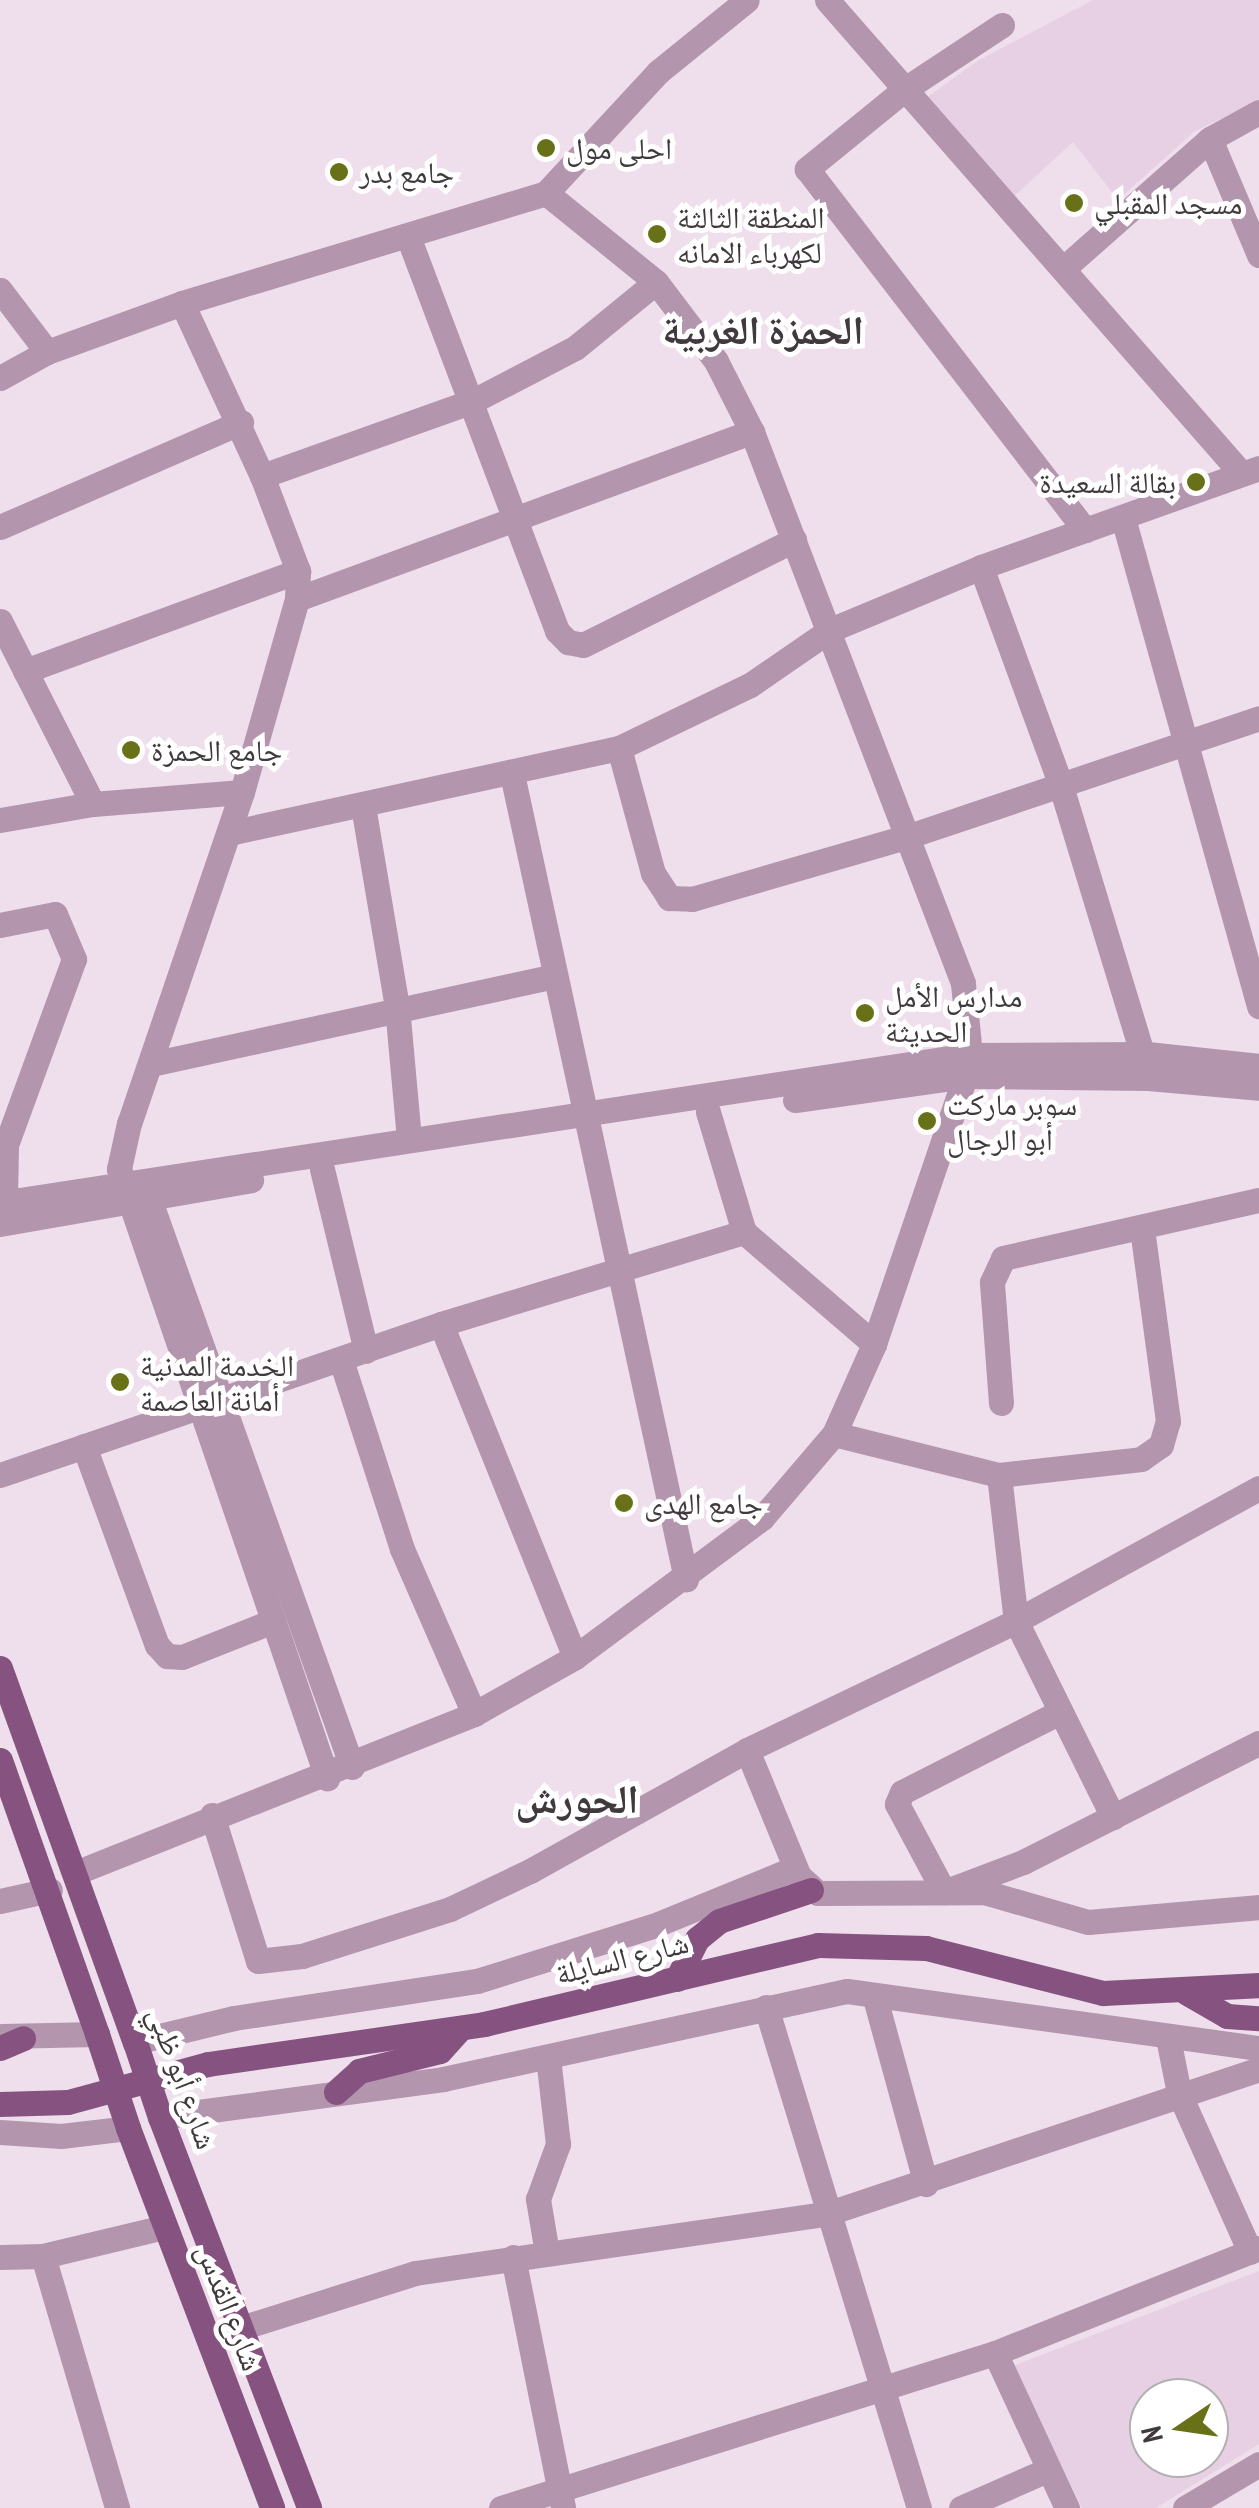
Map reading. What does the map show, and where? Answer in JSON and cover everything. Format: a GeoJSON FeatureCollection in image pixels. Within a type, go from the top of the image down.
{"type":"FeatureCollection","features":[{"type":"Feature","properties":{"kind":"main road","name":"شارع أبو ظبي"},"geometry":{"type":"LineString","coordinates":[[0,1668],[160,2117],[244,2327],[309,2508]]}},
{"type":"Feature","properties":{"kind":"main road"},"geometry":{"type":"LineString","coordinates":[[0,1760],[50,1890],[128,2128]]}},
{"type":"Feature","properties":{"kind":"main road"},"geometry":{"type":"LineString","coordinates":[[50,1890],[75,1874]]}},
{"type":"Feature","properties":{"kind":"main road"},"geometry":{"type":"LineString","coordinates":[[676,1979],[697,1939],[719,1921],[811,1890]]}},
{"type":"Feature","properties":{"kind":"main road","name":"شارع السايلة"},"geometry":{"type":"LineString","coordinates":[[0,2104],[68,2102],[208,2064],[461,2028],[790,1949],[873,1943],[952,1953],[1104,1993],[1187,1994],[1259,1984]]}},
{"type":"Feature","properties":{"kind":"main road"},"geometry":{"type":"LineString","coordinates":[[1187,1994],[1227,2016],[1259,2018]]}},
{"type":"Feature","properties":{"kind":"main road"},"geometry":{"type":"LineString","coordinates":[[336,2092],[360,2071],[440,2051],[461,2028]]}},
{"type":"Feature","properties":{"kind":"main road","name":"شارع القدس"},"geometry":{"type":"LineString","coordinates":[[128,2128],[272,2508]]}},
{"type":"Feature","properties":{"kind":"street"},"geometry":{"type":"LineString","coordinates":[[0,378],[46,352],[182,303],[409,238],[546,193],[658,72],[747,0]]}},
{"type":"Feature","properties":{"kind":"street"},"geometry":{"type":"LineString","coordinates":[[229,832],[619,748],[750,684],[830,630],[981,567],[1249,470],[827,0]]}},
{"type":"Feature","properties":{"kind":"street"},"geometry":{"type":"LineString","coordinates":[[1002,25],[906,89],[806,170],[1085,530]]}},
{"type":"Feature","properties":{"kind":"street"},"geometry":{"type":"LineString","coordinates":[[1064,268],[1210,138],[1259,112]]}},
{"type":"Feature","properties":{"kind":"street"},"geometry":{"type":"LineString","coordinates":[[1210,138],[1259,254]]}},
{"type":"Feature","properties":{"kind":"street"},"geometry":{"type":"LineString","coordinates":[[75,1874],[212,1815],[352,1768],[474,1714],[575,1658],[686,1579],[762,1518],[834,1434],[874,1344],[968,1065],[964,983],[752,432],[716,361],[656,282],[546,193]]}},
{"type":"Feature","properties":{"kind":"street"},"geometry":{"type":"LineString","coordinates":[[409,238],[518,513],[556,631],[584,645],[794,540]]}},
{"type":"Feature","properties":{"kind":"street"},"geometry":{"type":"LineString","coordinates":[[262,476],[473,401],[575,348],[656,282]]}},
{"type":"Feature","properties":{"kind":"street"},"geometry":{"type":"LineString","coordinates":[[0,290],[46,352]]}},
{"type":"Feature","properties":{"kind":"street"},"geometry":{"type":"LineString","coordinates":[[182,303],[241,422],[262,476],[298,572],[297,599],[242,792],[122,1145],[208,1401],[352,1768]]}},
{"type":"Feature","properties":{"kind":"street"},"geometry":{"type":"LineString","coordinates":[[0,527],[241,422]]}},
{"type":"Feature","properties":{"kind":"street"},"geometry":{"type":"LineString","coordinates":[[297,599],[518,513],[752,432]]}},
{"type":"Feature","properties":{"kind":"street"},"geometry":{"type":"LineString","coordinates":[[1122,518],[1259,1006]]}},
{"type":"Feature","properties":{"kind":"street"},"geometry":{"type":"LineString","coordinates":[[981,567],[1060,782],[1147,1066]]}},
{"type":"Feature","properties":{"kind":"street"},"geometry":{"type":"LineString","coordinates":[[26,672],[298,572]]}},
{"type":"Feature","properties":{"kind":"street"},"geometry":{"type":"LineString","coordinates":[[0,621],[93,804]]}},
{"type":"Feature","properties":{"kind":"street"},"geometry":{"type":"LineString","coordinates":[[619,748],[653,873],[669,898],[692,899],[909,836],[1259,718]]}},
{"type":"Feature","properties":{"kind":"street"},"geometry":{"type":"LineString","coordinates":[[512,774],[616,1270],[686,1579]]}},
{"type":"Feature","properties":{"kind":"street"},"geometry":{"type":"LineString","coordinates":[[0,820],[93,804],[242,792]]}},
{"type":"Feature","properties":{"kind":"street"},"geometry":{"type":"LineString","coordinates":[[362,806],[397,1007],[409,1138]]}},
{"type":"Feature","properties":{"kind":"street"},"geometry":{"type":"LineString","coordinates":[[0,925],[55,914],[74,960],[6,1145],[2,1210],[409,1138],[708,1112],[968,1065]]}},
{"type":"Feature","properties":{"kind":"street"},"geometry":{"type":"LineString","coordinates":[[151,1064],[397,1007],[554,976]]}},
{"type":"Feature","properties":{"kind":"street"},"geometry":{"type":"LineString","coordinates":[[135,1188],[322,1169],[585,1123],[968,1065],[1259,1066]]}},
{"type":"Feature","properties":{"kind":"street"},"geometry":{"type":"LineString","coordinates":[[1147,1066],[1259,1088]]}},
{"type":"Feature","properties":{"kind":"street"},"geometry":{"type":"LineString","coordinates":[[708,1112],[744,1232],[874,1344]]}},
{"type":"Feature","properties":{"kind":"street"},"geometry":{"type":"LineString","coordinates":[[322,1169],[366,1350]]}},
{"type":"Feature","properties":{"kind":"street"},"geometry":{"type":"LineString","coordinates":[[1002,1403],[994,1267],[1003,1258],[1259,1200]]}},
{"type":"Feature","properties":{"kind":"street"},"geometry":{"type":"LineString","coordinates":[[834,1434],[999,1475],[1142,1459],[1161,1445],[1168,1422],[1142,1228]]}},
{"type":"Feature","properties":{"kind":"street"},"geometry":{"type":"LineString","coordinates":[[0,1475],[441,1324],[744,1232]]}},
{"type":"Feature","properties":{"kind":"street"},"geometry":{"type":"LineString","coordinates":[[441,1324],[575,1658]]}},
{"type":"Feature","properties":{"kind":"street"},"geometry":{"type":"LineString","coordinates":[[341,1360],[402,1549],[474,1714]]}},
{"type":"Feature","properties":{"kind":"street"},"geometry":{"type":"LineString","coordinates":[[208,1401],[272,1621],[327,1778]]}},
{"type":"Feature","properties":{"kind":"street"},"geometry":{"type":"LineString","coordinates":[[84,1446],[157,1644],[167,1656],[182,1657],[272,1621]]}},
{"type":"Feature","properties":{"kind":"street"},"geometry":{"type":"LineString","coordinates":[[999,1475],[1016,1622],[1113,1817]]}},
{"type":"Feature","properties":{"kind":"street"},"geometry":{"type":"LineString","coordinates":[[212,1815],[258,1961],[287,1958],[450,1909],[747,1750],[1016,1622],[1259,1488]]}},
{"type":"Feature","properties":{"kind":"street"},"geometry":{"type":"LineString","coordinates":[[944,1892],[897,1804],[902,1792],[1060,1712]]}},
{"type":"Feature","properties":{"kind":"street"},"geometry":{"type":"LineString","coordinates":[[944,1892],[1024,1862],[1259,1743]]}},
{"type":"Feature","properties":{"kind":"street"},"geometry":{"type":"LineString","coordinates":[[747,1750],[795,1868],[811,1890],[998,1893],[1044,1910],[1100,1922],[1259,1907]]}},
{"type":"Feature","properties":{"kind":"street"},"geometry":{"type":"LineString","coordinates":[[1024,1862],[1044,1910]]}},
{"type":"Feature","properties":{"kind":"street"},"geometry":{"type":"LineString","coordinates":[[135,2042],[234,2018],[477,1981],[654,1926],[795,1868]]}},
{"type":"Feature","properties":{"kind":"street"},"geometry":{"type":"LineString","coordinates":[[0,1901],[50,1890]]}},
{"type":"Feature","properties":{"kind":"street"},"geometry":{"type":"LineString","coordinates":[[160,2117],[548,2058],[823,1992],[1259,2048]]}},
{"type":"Feature","properties":{"kind":"street"},"geometry":{"type":"LineString","coordinates":[[875,1998],[926,2184]]}},
{"type":"Feature","properties":{"kind":"street"},"geometry":{"type":"LineString","coordinates":[[766,2007],[919,2508]]}},
{"type":"Feature","properties":{"kind":"street"},"geometry":{"type":"LineString","coordinates":[[8,2041],[97,2034]]}},
{"type":"Feature","properties":{"kind":"street"},"geometry":{"type":"LineString","coordinates":[[501,2508],[561,2498],[882,2392],[995,2353],[1255,2250],[1179,2092],[1168,2038]]}},
{"type":"Feature","properties":{"kind":"street"},"geometry":{"type":"LineString","coordinates":[[547,2253],[538,2199],[558,2144],[548,2058]]}},
{"type":"Feature","properties":{"kind":"street"},"geometry":{"type":"LineString","coordinates":[[244,2327],[415,2273],[829,2213],[926,2184],[1179,2092],[1259,2070]]}},
{"type":"Feature","properties":{"kind":"street"},"geometry":{"type":"LineString","coordinates":[[0,2132],[61,2136],[128,2128]]}},
{"type":"Feature","properties":{"kind":"street"},"geometry":{"type":"LineString","coordinates":[[0,2257],[44,2256],[164,2227]]}},
{"type":"Feature","properties":{"kind":"street"},"geometry":{"type":"LineString","coordinates":[[44,2256],[117,2508]]}},
{"type":"Feature","properties":{"kind":"street"},"geometry":{"type":"LineString","coordinates":[[513,2257],[561,2498]]}},
{"type":"Feature","properties":{"kind":"street"},"geometry":{"type":"LineString","coordinates":[[995,2353],[1067,2508]]}},
{"type":"Feature","properties":{"kind":"street"},"geometry":{"type":"LineString","coordinates":[[1191,2506],[1259,2464]]}},
{"type":"Feature","properties":{"kind":"street"},"geometry":{"type":"LineString","coordinates":[[962,2508],[1047,2470]]}},
{"type":"Feature","properties":{"kind":"shaded area"},"geometry":{"type":"Polygon","coordinates":[[[1093,0],[1259,0],[1259,101],[1195,131],[1118,200],[1073,142],[1009,201],[920,102],[979,60],[1093,0]]]}},
{"type":"Feature","properties":{"kind":"shaded area"},"geometry":{"type":"Polygon","coordinates":[[[1259,2271],[1259,2444],[1229,2463],[1229,2378],[1129,2378],[1129,2478],[1204,2478],[1156,2508],[1082,2508],[1013,2366],[1259,2271]]]}},
{"type":"Feature","properties":{"kind":"place","name":"احلى مول"},"geometry":{"type":"Point","coordinates":[546,148]}},
{"type":"Feature","properties":{"kind":"place","name":"جامع بدر"},"geometry":{"type":"Point","coordinates":[339,172]}},
{"type":"Feature","properties":{"kind":"place","name":"مسجد المقبلي"},"geometry":{"type":"Point","coordinates":[1074,203]}},
{"type":"Feature","properties":{"kind":"place","name":"المنطقة الثالثة لكهرباء الامانه"},"geometry":{"type":"Point","coordinates":[657,234]}},
{"type":"Feature","properties":{"kind":"place","name":"بقالة السعيدة"},"geometry":{"type":"Point","coordinates":[1196,482]}},
{"type":"Feature","properties":{"kind":"place","name":"جامع الحمزة"},"geometry":{"type":"Point","coordinates":[131,750]}},
{"type":"Feature","properties":{"kind":"place","name":"مدارس الأمل الحديثة"},"geometry":{"type":"Point","coordinates":[865,1013]}},
{"type":"Feature","properties":{"kind":"place","name":"سوبر ماركت أبو الرجال"},"geometry":{"type":"Point","coordinates":[927,1121]}},
{"type":"Feature","properties":{"kind":"place","name":"الخدمة المدنية أمانة العاصمة"},"geometry":{"type":"Point","coordinates":[120,1382]}},
{"type":"Feature","properties":{"kind":"place","name":"جامع الهدى"},"geometry":{"type":"Point","coordinates":[624,1503]}},
{"type":"Feature","properties":{"kind":"district","name":"الحمزة الغربية"},"geometry":{"type":"Point","coordinates":[763,329]}},
{"type":"Feature","properties":{"kind":"district","name":"الحورش"},"geometry":{"type":"Point","coordinates":[577,1798]}}]}
